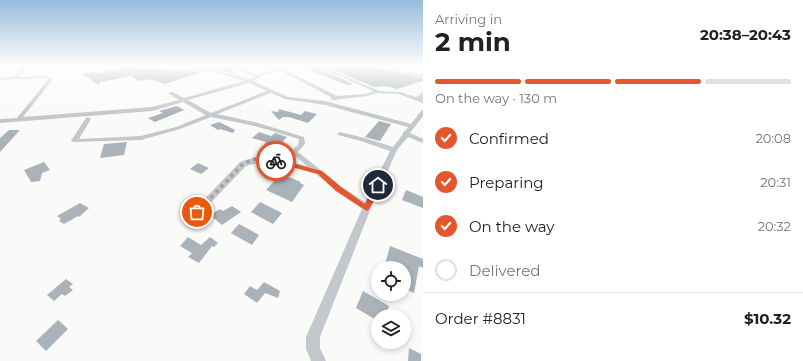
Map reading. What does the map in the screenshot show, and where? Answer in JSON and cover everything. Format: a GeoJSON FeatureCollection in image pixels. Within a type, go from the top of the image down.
{"type":"FeatureCollection","features":[{"type":"Feature","properties":{"kind":"street"},"geometry":{"type":"LineString","coordinates":[[19,119],[49,82]]}},
{"type":"Feature","properties":{"kind":"street"},"geometry":{"type":"LineString","coordinates":[[0,121],[152,109],[243,82]]}},
{"type":"Feature","properties":{"kind":"street"},"geometry":{"type":"LineString","coordinates":[[253,82],[293,100],[317,101],[362,96],[377,91]]}},
{"type":"Feature","properties":{"kind":"street"},"geometry":{"type":"LineString","coordinates":[[305,82],[336,98]]}},
{"type":"Feature","properties":{"kind":"street"},"geometry":{"type":"LineString","coordinates":[[356,82],[387,94],[400,93],[423,101]]}},
{"type":"Feature","properties":{"kind":"street"},"geometry":{"type":"LineString","coordinates":[[88,118],[74,141],[141,138],[178,128],[272,91]]}},
{"type":"Feature","properties":{"kind":"street"},"geometry":{"type":"LineString","coordinates":[[171,93],[211,116],[256,124],[302,138],[303,142],[300,148],[294,151],[295,153],[283,163]]}},
{"type":"Feature","properties":{"kind":"street"},"geometry":{"type":"LineString","coordinates":[[423,93],[419,97],[423,101]]}},
{"type":"Feature","properties":{"kind":"street"},"geometry":{"type":"LineString","coordinates":[[317,101],[408,130],[423,141]]}},
{"type":"Feature","properties":{"kind":"street"},"geometry":{"type":"LineString","coordinates":[[320,361],[313,349],[313,337],[367,208],[394,150],[408,130],[422,116]]}},
{"type":"Feature","properties":{"kind":"street"},"geometry":{"type":"LineString","coordinates":[[340,134],[363,139],[394,150]]}},
{"type":"Feature","properties":{"kind":"street"},"geometry":{"type":"LineString","coordinates":[[295,153],[338,189],[367,208]]}},
{"type":"Feature","properties":{"kind":"street"},"geometry":{"type":"LineString","coordinates":[[197,212],[243,164],[254,159],[283,163],[320,173]]}},
{"type":"Feature","properties":{"kind":"building"},"geometry":{"type":"Polygon","coordinates":[[[159,82],[172,82],[165,84],[159,82]]]}},
{"type":"Feature","properties":{"kind":"building"},"geometry":{"type":"Polygon","coordinates":[[[340,82],[348,82],[353,84],[348,85],[340,82]]]}},
{"type":"Feature","properties":{"kind":"building"},"geometry":{"type":"Polygon","coordinates":[[[362,82],[420,82],[397,89],[385,86],[374,87],[362,82]]]}},
{"type":"Feature","properties":{"kind":"building"},"geometry":{"type":"Polygon","coordinates":[[[177,106],[184,110],[155,122],[148,118],[163,113],[159,111],[177,106]]]}},
{"type":"Feature","properties":{"kind":"building"},"geometry":{"type":"Polygon","coordinates":[[[279,109],[301,115],[305,111],[317,114],[308,123],[289,117],[283,117],[279,120],[271,111],[278,112],[279,109]]]}},
{"type":"Feature","properties":{"kind":"building"},"geometry":{"type":"Polygon","coordinates":[[[379,121],[391,124],[380,141],[365,137],[379,121]]]}},
{"type":"Feature","properties":{"kind":"building"},"geometry":{"type":"Polygon","coordinates":[[[219,122],[235,130],[233,133],[220,129],[218,130],[210,125],[219,122]]]}},
{"type":"Feature","properties":{"kind":"building"},"geometry":{"type":"Polygon","coordinates":[[[9,130],[20,130],[0,152],[0,138],[9,130]]]}},
{"type":"Feature","properties":{"kind":"building"},"geometry":{"type":"Polygon","coordinates":[[[259,132],[271,136],[275,133],[287,137],[275,149],[264,145],[266,142],[252,138],[259,132]]]}},
{"type":"Feature","properties":{"kind":"building"},"geometry":{"type":"Polygon","coordinates":[[[127,142],[124,155],[100,158],[104,144],[127,142]]]}},
{"type":"Feature","properties":{"kind":"building"},"geometry":{"type":"Polygon","coordinates":[[[44,162],[50,170],[42,173],[40,181],[31,182],[24,170],[44,162]]]}},
{"type":"Feature","properties":{"kind":"building"},"geometry":{"type":"Polygon","coordinates":[[[198,163],[209,168],[201,174],[190,169],[198,163]]]}},
{"type":"Feature","properties":{"kind":"building"},"geometry":{"type":"Polygon","coordinates":[[[281,174],[301,182],[300,183],[304,185],[292,202],[266,190],[281,174]]]}},
{"type":"Feature","properties":{"kind":"building"},"geometry":{"type":"Polygon","coordinates":[[[406,190],[423,197],[423,208],[402,200],[406,190]]]}},
{"type":"Feature","properties":{"kind":"building"},"geometry":{"type":"Polygon","coordinates":[[[260,202],[282,213],[273,224],[251,212],[260,202]]]}},
{"type":"Feature","properties":{"kind":"building"},"geometry":{"type":"Polygon","coordinates":[[[80,203],[89,208],[79,217],[78,216],[64,224],[59,221],[61,219],[57,216],[80,203]]]}},
{"type":"Feature","properties":{"kind":"building"},"geometry":{"type":"Polygon","coordinates":[[[232,206],[241,212],[222,225],[210,215],[220,209],[223,211],[232,206]]]}},
{"type":"Feature","properties":{"kind":"building"},"geometry":{"type":"Polygon","coordinates":[[[239,224],[259,235],[252,245],[231,233],[239,224]]]}},
{"type":"Feature","properties":{"kind":"building"},"geometry":{"type":"Polygon","coordinates":[[[188,237],[201,245],[210,237],[218,243],[214,247],[212,246],[199,263],[188,257],[192,253],[180,246],[188,237]]]}},
{"type":"Feature","properties":{"kind":"building"},"geometry":{"type":"Polygon","coordinates":[[[390,246],[423,259],[423,268],[419,266],[414,293],[411,292],[411,261],[386,261],[390,246]]]}},
{"type":"Feature","properties":{"kind":"building"},"geometry":{"type":"Polygon","coordinates":[[[66,279],[73,284],[69,287],[73,290],[65,296],[62,294],[54,301],[47,295],[66,279]]]}},
{"type":"Feature","properties":{"kind":"building"},"geometry":{"type":"Polygon","coordinates":[[[264,282],[280,291],[278,298],[265,293],[257,303],[244,294],[250,286],[257,290],[264,282]]]}},
{"type":"Feature","properties":{"kind":"building"},"geometry":{"type":"Polygon","coordinates":[[[363,291],[371,296],[371,301],[380,301],[389,306],[388,309],[371,309],[371,317],[356,308],[363,291]]]}},
{"type":"Feature","properties":{"kind":"building"},"geometry":{"type":"Polygon","coordinates":[[[58,320],[68,329],[46,351],[36,341],[58,320]]]}},
{"type":"Feature","properties":{"kind":"building"},"geometry":{"type":"Polygon","coordinates":[[[409,349],[421,354],[421,361],[408,361],[409,349]]]}},
{"type":"Feature","properties":{"kind":"way so far"},"geometry":{"type":"LineString","coordinates":[[197,212],[243,164],[254,159],[276,161]]}},
{"type":"Feature","properties":{"kind":"route"},"geometry":{"type":"LineString","coordinates":[[276,161],[320,173],[338,189],[367,208],[378,185]]}}]}
